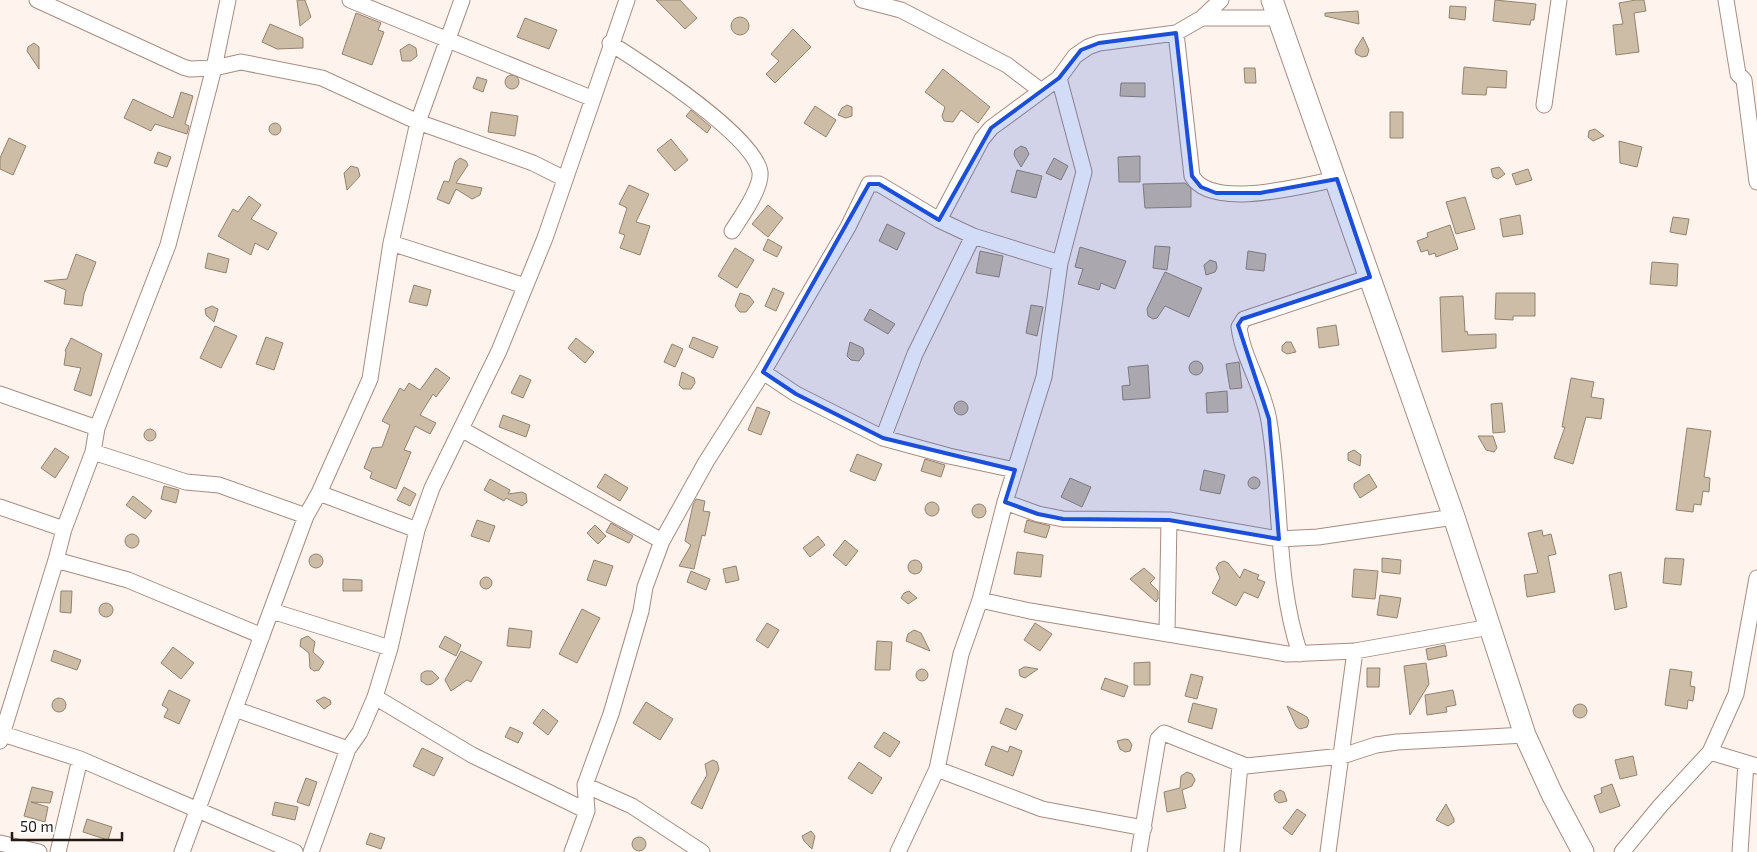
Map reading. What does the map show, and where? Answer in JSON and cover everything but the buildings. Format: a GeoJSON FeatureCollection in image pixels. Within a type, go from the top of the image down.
{"type":"FeatureCollection","features":[{"type":"Feature","properties":{"kind":"street"},"geometry":{"type":"LineString","coordinates":[[37,0],[190,69],[214,68],[241,62],[322,78],[418,122],[533,163],[565,179]]}},
{"type":"Feature","properties":{"kind":"street"},"geometry":{"type":"LineString","coordinates":[[228,0],[214,68],[166,251],[97,428],[93,452],[64,529],[1,736],[80,759],[295,852]]}},
{"type":"Feature","properties":{"kind":"street"},"geometry":{"type":"LineString","coordinates":[[350,0],[591,98]]}},
{"type":"Feature","properties":{"kind":"street"},"geometry":{"type":"LineString","coordinates":[[182,852],[306,516],[319,493],[370,379],[391,243],[418,122],[446,39],[462,0]]}},
{"type":"Feature","properties":{"kind":"street"},"geometry":{"type":"LineString","coordinates":[[311,852],[348,749],[360,732],[375,697],[390,648],[417,530],[432,488],[501,346],[525,286],[565,179],[610,43],[627,0]]}},
{"type":"Feature","properties":{"kind":"street"},"geometry":{"type":"LineString","coordinates":[[862,0],[901,10],[1008,65],[1040,90]]}},
{"type":"Feature","properties":{"kind":"street"},"geometry":{"type":"LineString","coordinates":[[939,220],[982,139],[991,128],[1040,90],[1059,78],[1075,56],[1088,47],[1099,43],[1176,33],[1202,18],[1221,0]]}},
{"type":"Feature","properties":{"kind":"street"},"geometry":{"type":"LineString","coordinates":[[1544,105],[1559,0]]}},
{"type":"Feature","properties":{"kind":"street"},"geometry":{"type":"LineString","coordinates":[[1726,0],[1738,74],[1751,79],[1757,182]]}},
{"type":"Feature","properties":{"kind":"street"},"geometry":{"type":"LineString","coordinates":[[1202,18],[1276,9],[1454,517],[1525,735],[1552,794],[1583,852]]}},
{"type":"Feature","properties":{"kind":"street"},"geometry":{"type":"LineString","coordinates":[[1176,33],[1192,176],[1201,187],[1216,193],[1260,193],[1337,179]]}},
{"type":"Feature","properties":{"kind":"street"},"geometry":{"type":"LineString","coordinates":[[610,43],[680,89],[752,154],[760,172],[759,186],[732,231]]}},
{"type":"Feature","properties":{"kind":"street"},"geometry":{"type":"LineString","coordinates":[[898,852],[937,769],[961,654],[980,600],[1014,470],[1041,391],[1060,262],[1084,172],[1059,78]]}},
{"type":"Feature","properties":{"kind":"street"},"geometry":{"type":"LineString","coordinates":[[572,852],[587,812],[585,784],[611,714],[641,611],[645,587],[662,541],[706,462],[763,372],[848,227],[869,184],[880,184],[939,220],[973,236],[1060,262]]}},
{"type":"Feature","properties":{"kind":"street"},"geometry":{"type":"LineString","coordinates":[[883,438],[916,354],[973,236]]}},
{"type":"Feature","properties":{"kind":"street"},"geometry":{"type":"LineString","coordinates":[[391,243],[525,286]]}},
{"type":"Feature","properties":{"kind":"street"},"geometry":{"type":"LineString","coordinates":[[1300,654],[1291,625],[1279,539],[1269,419],[1239,330],[1239,324],[1244,318],[1370,276]]}},
{"type":"Feature","properties":{"kind":"street"},"geometry":{"type":"LineString","coordinates":[[763,372],[796,394],[883,438],[949,456],[1014,470]]}},
{"type":"Feature","properties":{"kind":"street"},"geometry":{"type":"LineString","coordinates":[[0,394],[97,428]]}},
{"type":"Feature","properties":{"kind":"street"},"geometry":{"type":"LineString","coordinates":[[462,429],[662,541]]}},
{"type":"Feature","properties":{"kind":"street"},"geometry":{"type":"LineString","coordinates":[[93,452],[186,482],[219,485],[306,516]]}},
{"type":"Feature","properties":{"kind":"street"},"geometry":{"type":"LineString","coordinates":[[319,493],[417,530]]}},
{"type":"Feature","properties":{"kind":"street"},"geometry":{"type":"LineString","coordinates":[[1005,502],[1038,514],[1062,519],[1169,520],[1279,539],[1318,537],[1454,517]]}},
{"type":"Feature","properties":{"kind":"street"},"geometry":{"type":"LineString","coordinates":[[0,507],[64,529]]}},
{"type":"Feature","properties":{"kind":"street"},"geometry":{"type":"LineString","coordinates":[[1167,632],[1169,520]]}},
{"type":"Feature","properties":{"kind":"street"},"geometry":{"type":"LineString","coordinates":[[56,560],[128,580],[262,636]]}},
{"type":"Feature","properties":{"kind":"street"},"geometry":{"type":"LineString","coordinates":[[1622,852],[1660,805],[1710,752],[1751,655],[1757,578]]}},
{"type":"Feature","properties":{"kind":"street"},"geometry":{"type":"LineString","coordinates":[[980,600],[1030,611],[1167,632],[1287,654],[1355,651],[1490,627]]}},
{"type":"Feature","properties":{"kind":"street"},"geometry":{"type":"LineString","coordinates":[[272,611],[390,648]]}},
{"type":"Feature","properties":{"kind":"street"},"geometry":{"type":"LineString","coordinates":[[1328,852],[1355,651]]}},
{"type":"Feature","properties":{"kind":"street"},"geometry":{"type":"LineString","coordinates":[[375,697],[472,755],[587,812]]}},
{"type":"Feature","properties":{"kind":"street"},"geometry":{"type":"LineString","coordinates":[[235,709],[348,749]]}},
{"type":"Feature","properties":{"kind":"street"},"geometry":{"type":"LineString","coordinates":[[1139,852],[1158,739],[1162,734],[1167,734],[1240,765],[1254,766],[1342,756],[1397,742],[1525,735]]}},
{"type":"Feature","properties":{"kind":"street"},"geometry":{"type":"LineString","coordinates":[[1710,752],[1751,764],[1740,852]]}},
{"type":"Feature","properties":{"kind":"street"},"geometry":{"type":"LineString","coordinates":[[58,852],[80,759]]}},
{"type":"Feature","properties":{"kind":"street"},"geometry":{"type":"LineString","coordinates":[[1232,852],[1240,765]]}},
{"type":"Feature","properties":{"kind":"street"},"geometry":{"type":"LineString","coordinates":[[937,769],[1042,809],[1144,828]]}},
{"type":"Feature","properties":{"kind":"street"},"geometry":{"type":"LineString","coordinates":[[585,784],[632,806],[702,852]]}},
{"type":"Feature","properties":{"kind":"street"},"geometry":{"type":"LineString","coordinates":[[0,843],[39,852]]}},
{"type":"Feature","properties":{"kind":"highlighted area"},"geometry":{"type":"Polygon","coordinates":[[[1176,33],[1192,176],[1201,187],[1216,193],[1260,193],[1337,179],[1370,277],[1242,319],[1238,325],[1269,419],[1279,539],[1169,520],[1063,519],[1038,514],[1005,502],[1015,470],[883,438],[796,394],[763,372],[869,184],[879,184],[939,220],[991,128],[1059,78],[1081,50],[1099,43],[1176,33]]]}}]}
